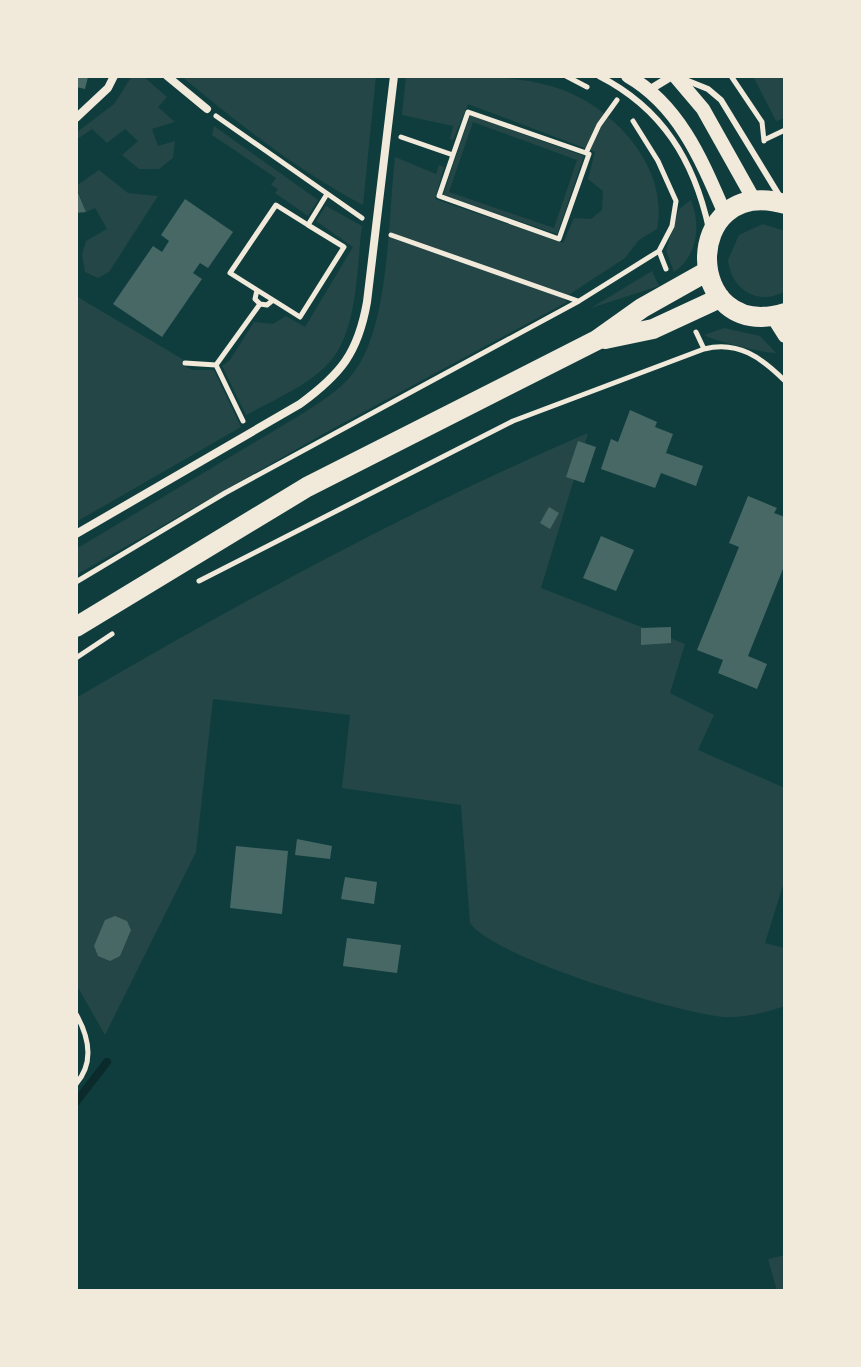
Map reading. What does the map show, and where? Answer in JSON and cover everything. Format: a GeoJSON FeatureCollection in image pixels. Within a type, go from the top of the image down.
{"type":"FeatureCollection","features":[{"type":"Feature","properties":{"kind":"main road"},"geometry":{"type":"LineString","coordinates":[[779,315],[744,314],[720,298],[706,272],[705,253],[710,234],[725,214],[754,200],[784,203]]}},
{"type":"Feature","properties":{"kind":"main road"},"geometry":{"type":"LineString","coordinates":[[76,627],[307,487],[597,340],[642,308],[706,272]]}},
{"type":"Feature","properties":{"kind":"main road"},"geometry":{"type":"LineString","coordinates":[[597,340],[653,329],[720,298]]}},
{"type":"Feature","properties":{"kind":"street"},"geometry":{"type":"LineString","coordinates":[[76,118],[108,88],[114,76]]}},
{"type":"Feature","properties":{"kind":"street"},"geometry":{"type":"LineString","coordinates":[[167,76],[207,109]]}},
{"type":"Feature","properties":{"kind":"street"},"geometry":{"type":"LineString","coordinates":[[76,534],[249,433],[331,381],[351,355],[362,329],[394,76]]}},
{"type":"Feature","properties":{"kind":"street"},"geometry":{"type":"LineString","coordinates":[[649,90],[675,76],[703,109],[754,200]]}},
{"type":"Feature","properties":{"kind":"street"},"geometry":{"type":"LineString","coordinates":[[626,82],[649,90],[675,115],[725,214]]}},
{"type":"Feature","properties":{"kind":"street"},"geometry":{"type":"LineString","coordinates":[[779,315],[785,336]]}},
{"type":"Feature","properties":{"kind":"lane"},"geometry":{"type":"LineString","coordinates":[[599,76],[626,82],[680,151],[699,187],[710,234]]}},
{"type":"Feature","properties":{"kind":"lane"},"geometry":{"type":"LineString","coordinates":[[675,76],[708,89],[721,100],[784,203]]}},
{"type":"Feature","properties":{"kind":"path"},"geometry":{"type":"LineString","coordinates":[[731,76],[762,122],[769,152]]}},
{"type":"Feature","properties":{"kind":"path"},"geometry":{"type":"LineString","coordinates":[[586,153],[599,125],[626,82]]}},
{"type":"Feature","properties":{"kind":"path"},"geometry":{"type":"LineString","coordinates":[[207,109],[377,229],[579,301]]}},
{"type":"Feature","properties":{"kind":"path"},"geometry":{"type":"LineString","coordinates":[[468,112],[589,154],[559,239],[439,196],[453,155],[468,112]]}},
{"type":"Feature","properties":{"kind":"path"},"geometry":{"type":"LineString","coordinates":[[76,582],[225,493],[579,301],[659,251],[672,226],[676,201],[658,161],[628,117]]}},
{"type":"Feature","properties":{"kind":"path"},"geometry":{"type":"LineString","coordinates":[[764,140],[785,130]]}},
{"type":"Feature","properties":{"kind":"path"},"geometry":{"type":"LineString","coordinates":[[388,133],[453,155]]}},
{"type":"Feature","properties":{"kind":"path"},"geometry":{"type":"LineString","coordinates":[[308,225],[327,194]]}},
{"type":"Feature","properties":{"kind":"path"},"geometry":{"type":"LineString","coordinates":[[276,205],[344,247],[300,317],[257,290],[230,273],[276,205]]}},
{"type":"Feature","properties":{"kind":"path"},"geometry":{"type":"LineString","coordinates":[[257,290],[255,299],[260,304],[267,305],[273,300]]}},
{"type":"Feature","properties":{"kind":"path"},"geometry":{"type":"LineString","coordinates":[[216,365],[260,304]]}},
{"type":"Feature","properties":{"kind":"path"},"geometry":{"type":"LineString","coordinates":[[188,587],[513,421],[704,349]]}},
{"type":"Feature","properties":{"kind":"path"},"geometry":{"type":"LineString","coordinates":[[775,356],[765,361],[785,381]]}},
{"type":"Feature","properties":{"kind":"path"},"geometry":{"type":"LineString","coordinates":[[185,363],[216,365]]}},
{"type":"Feature","properties":{"kind":"path"},"geometry":{"type":"LineString","coordinates":[[216,365],[249,433]]}},
{"type":"Feature","properties":{"kind":"path"},"geometry":{"type":"LineString","coordinates":[[76,658],[125,626]]}},
{"type":"Feature","properties":{"kind":"path"},"geometry":{"type":"LineString","coordinates":[[76,1014],[88,1035],[87,1071],[76,1084]]}},
{"type":"Feature","properties":{"kind":"shaded area"},"geometry":{"type":"Polygon","coordinates":[[[132,76],[143,76],[167,97],[158,107],[175,122],[152,129],[158,146],[175,141],[173,158],[159,169],[139,169],[122,155],[138,141],[125,129],[107,143],[92,129],[76,140],[76,133],[114,104],[132,76]]]}},
{"type":"Feature","properties":{"kind":"shaded area"},"geometry":{"type":"Polygon","coordinates":[[[181,76],[376,76],[363,205],[269,145],[181,76]]]}},
{"type":"Feature","properties":{"kind":"shaded area"},"geometry":{"type":"Polygon","coordinates":[[[406,76],[518,79],[575,95],[615,123],[645,161],[659,206],[657,229],[639,240],[625,258],[564,298],[567,302],[323,434],[76,575],[76,549],[302,414],[337,390],[354,372],[366,352],[381,299],[395,157],[436,174],[439,165],[444,167],[435,199],[563,243],[574,218],[591,219],[602,210],[603,191],[588,179],[595,152],[468,104],[453,140],[450,139],[453,126],[402,115],[406,76]]]}},
{"type":"Feature","properties":{"kind":"shaded area"},"geometry":{"type":"Polygon","coordinates":[[[753,76],[785,76],[785,118],[776,121],[753,76]]]}},
{"type":"Feature","properties":{"kind":"shaded area"},"geometry":{"type":"Polygon","coordinates":[[[470,115],[584,156],[557,234],[443,195],[470,115]],[[473,122],[449,192],[554,228],[577,160],[473,122]]]}},
{"type":"Feature","properties":{"kind":"shaded area"},"geometry":{"type":"Polygon","coordinates":[[[214,126],[318,200],[308,216],[275,193],[278,189],[271,185],[276,178],[212,135],[214,126]]]}},
{"type":"Feature","properties":{"kind":"shaded area"},"geometry":{"type":"Polygon","coordinates":[[[99,170],[128,193],[158,196],[109,272],[98,278],[85,272],[82,255],[86,241],[107,229],[95,208],[86,212],[76,186],[99,170]]]}},
{"type":"Feature","properties":{"kind":"shaded area"},"geometry":{"type":"Polygon","coordinates":[[[691,200],[696,220],[693,249],[674,272],[666,250],[679,209],[691,200]]]}},
{"type":"Feature","properties":{"kind":"shaded area"},"geometry":{"type":"Polygon","coordinates":[[[326,206],[362,226],[354,301],[344,338],[336,354],[317,374],[246,415],[222,366],[230,360],[254,322],[273,324],[286,316],[305,327],[353,247],[316,221],[326,206]]]}},
{"type":"Feature","properties":{"kind":"shaded area"},"geometry":{"type":"Polygon","coordinates":[[[763,224],[785,231],[785,291],[765,297],[756,296],[740,287],[728,260],[739,235],[763,224]]]}},
{"type":"Feature","properties":{"kind":"shaded area"},"geometry":{"type":"Polygon","coordinates":[[[652,271],[659,286],[591,308],[652,271]]]}},
{"type":"Feature","properties":{"kind":"shaded area"},"geometry":{"type":"Polygon","coordinates":[[[76,296],[184,360],[184,366],[193,370],[214,370],[241,427],[76,522],[76,296]]]}},
{"type":"Feature","properties":{"kind":"shaded area"},"geometry":{"type":"Polygon","coordinates":[[[724,328],[760,336],[776,353],[704,335],[724,328]]]}},
{"type":"Feature","properties":{"kind":"shaded area"},"geometry":{"type":"Polygon","coordinates":[[[588,433],[541,588],[685,644],[670,693],[714,715],[698,750],[785,788],[785,879],[765,943],[785,948],[785,1006],[740,1017],[702,1014],[590,982],[514,952],[486,937],[470,923],[461,805],[342,788],[350,715],[213,699],[196,852],[105,1035],[76,984],[76,698],[328,558],[457,493],[588,433]]]}},
{"type":"Feature","properties":{"kind":"shaded area"},"geometry":{"type":"Polygon","coordinates":[[[785,1255],[785,1291],[777,1291],[768,1259],[785,1255]]]}},
{"type":"Feature","properties":{"kind":"building"},"geometry":{"type":"Polygon","coordinates":[[[76,76],[88,77],[85,89],[76,87],[76,76]]]}},
{"type":"Feature","properties":{"kind":"building"},"geometry":{"type":"Polygon","coordinates":[[[76,188],[86,212],[76,213],[76,188]]]}},
{"type":"Feature","properties":{"kind":"building"},"geometry":{"type":"Polygon","coordinates":[[[185,199],[233,232],[208,268],[200,263],[193,273],[202,279],[162,337],[113,304],[153,246],[162,252],[169,241],[161,235],[185,199]]]}},
{"type":"Feature","properties":{"kind":"building"},"geometry":{"type":"Polygon","coordinates":[[[630,410],[657,422],[655,427],[673,434],[666,453],[703,466],[696,486],[661,473],[655,488],[601,469],[611,439],[618,442],[630,410]]]}},
{"type":"Feature","properties":{"kind":"building"},"geometry":{"type":"Polygon","coordinates":[[[578,441],[596,447],[584,483],[566,477],[578,441]]]}},
{"type":"Feature","properties":{"kind":"building"},"geometry":{"type":"Polygon","coordinates":[[[748,496],[777,508],[774,513],[785,517],[785,564],[748,656],[767,664],[757,689],[718,673],[723,660],[697,650],[739,547],[729,543],[748,496]]]}},
{"type":"Feature","properties":{"kind":"building"},"geometry":{"type":"Polygon","coordinates":[[[549,507],[559,513],[550,529],[540,523],[549,507]]]}},
{"type":"Feature","properties":{"kind":"building"},"geometry":{"type":"Polygon","coordinates":[[[601,536],[634,550],[616,591],[583,578],[601,536]]]}},
{"type":"Feature","properties":{"kind":"building"},"geometry":{"type":"Polygon","coordinates":[[[671,627],[671,643],[641,645],[641,628],[671,627]]]}},
{"type":"Feature","properties":{"kind":"building"},"geometry":{"type":"Polygon","coordinates":[[[297,839],[332,846],[330,859],[295,855],[297,839]]]}},
{"type":"Feature","properties":{"kind":"building"},"geometry":{"type":"Polygon","coordinates":[[[236,846],[288,851],[282,914],[230,908],[236,846]]]}},
{"type":"Feature","properties":{"kind":"building"},"geometry":{"type":"Polygon","coordinates":[[[345,877],[377,882],[374,904],[341,899],[345,877]]]}},
{"type":"Feature","properties":{"kind":"building"},"geometry":{"type":"Polygon","coordinates":[[[115,916],[127,921],[131,930],[120,956],[110,961],[98,956],[94,946],[105,920],[115,916]]]}},
{"type":"Feature","properties":{"kind":"building"},"geometry":{"type":"Polygon","coordinates":[[[347,938],[401,945],[397,973],[343,966],[347,938]]]}},
{"type":"Feature","properties":{"kind":"waterway"},"geometry":{"type":"LineString","coordinates":[[76,1102],[107,1062]]}}]}
